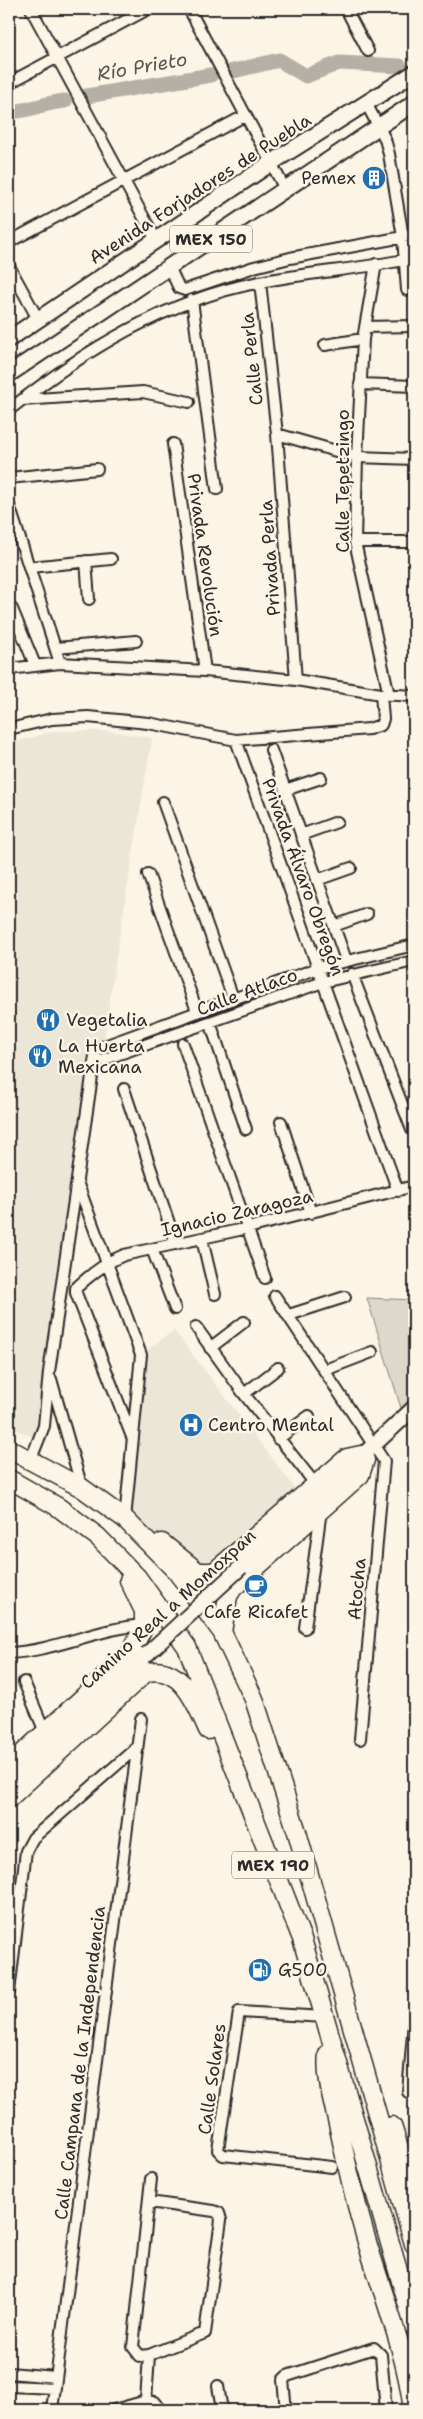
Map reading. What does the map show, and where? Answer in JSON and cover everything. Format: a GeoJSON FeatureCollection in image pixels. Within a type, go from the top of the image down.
{"type":"FeatureCollection","features":[{"type":"Feature","properties":{"kind":"highway","name":"MEX 190"},"geometry":{"type":"LineString","coordinates":[[9,1449],[31,1459],[82,1488],[125,1519],[177,1572],[222,1632],[254,1699],[297,1832],[414,2244]]}},
{"type":"Feature","properties":{"kind":"highway"},"geometry":{"type":"LineString","coordinates":[[125,1519],[151,1534],[195,1570],[210,1573],[218,1570],[347,1458],[366,1455],[360,1475],[233,1588],[228,1596],[222,1632]]}},
{"type":"Feature","properties":{"kind":"highway","name":"MEX 190"},"geometry":{"type":"LineString","coordinates":[[9,1479],[58,1507],[98,1537],[137,1577],[187,1648],[302,1939],[414,2326]]}},
{"type":"Feature","properties":{"kind":"highway"},"geometry":{"type":"LineString","coordinates":[[9,1766],[131,1653],[144,1625],[144,1611],[136,1592],[122,1568],[98,1537]]}},
{"type":"Feature","properties":{"kind":"highway"},"geometry":{"type":"LineString","coordinates":[[9,1798],[140,1676],[156,1671],[169,1674],[186,1687],[196,1704],[237,1795],[270,1886],[288,1920],[302,1939]]}},
{"type":"Feature","properties":{"kind":"highway"},"geometry":{"type":"LineString","coordinates":[[338,1980],[352,2005],[414,2194]]}},
{"type":"Feature","properties":{"kind":"highway"},"geometry":{"type":"LineString","coordinates":[[330,2036],[327,2061],[344,2152],[365,2234],[404,2362],[412,2410]]}},
{"type":"Feature","properties":{"kind":"main road","name":"Avenida Forjadores de Puebla"},"geometry":{"type":"LineString","coordinates":[[9,339],[271,163],[414,73]]}},
{"type":"Feature","properties":{"kind":"main road","name":"MEX 150"},"geometry":{"type":"LineString","coordinates":[[9,374],[414,103]]}},
{"type":"Feature","properties":{"kind":"street"},"geometry":{"type":"LineString","coordinates":[[31,9],[156,240]]}},
{"type":"Feature","properties":{"kind":"street"},"geometry":{"type":"LineString","coordinates":[[9,83],[148,9]]}},
{"type":"Feature","properties":{"kind":"street"},"geometry":{"type":"LineString","coordinates":[[189,9],[285,189]]}},
{"type":"Feature","properties":{"kind":"street"},"geometry":{"type":"LineString","coordinates":[[346,9],[368,51]]}},
{"type":"Feature","properties":{"kind":"street"},"geometry":{"type":"LineString","coordinates":[[366,103],[379,127],[389,154],[403,237],[410,259],[407,290]]}},
{"type":"Feature","properties":{"kind":"street"},"geometry":{"type":"LineString","coordinates":[[9,242],[246,115]]}},
{"type":"Feature","properties":{"kind":"street"},"geometry":{"type":"LineString","coordinates":[[169,267],[179,288],[185,290],[254,267],[290,258],[414,235]]}},
{"type":"Feature","properties":{"kind":"street"},"geometry":{"type":"LineString","coordinates":[[9,410],[44,381],[93,349],[192,300],[260,282],[410,259]]}},
{"type":"Feature","properties":{"kind":"street","name":"Calle Tepetzingo"},"geometry":{"type":"LineString","coordinates":[[376,264],[363,339],[355,542],[385,694]]}},
{"type":"Feature","properties":{"kind":"street"},"geometry":{"type":"LineString","coordinates":[[9,266],[38,319]]}},
{"type":"Feature","properties":{"kind":"street","name":"Calle Perla"},"geometry":{"type":"LineString","coordinates":[[260,282],[277,434]]}},
{"type":"Feature","properties":{"kind":"street"},"geometry":{"type":"LineString","coordinates":[[192,300],[216,489]]}},
{"type":"Feature","properties":{"kind":"street"},"geometry":{"type":"LineString","coordinates":[[365,327],[414,326]]}},
{"type":"Feature","properties":{"kind":"street"},"geometry":{"type":"LineString","coordinates":[[325,345],[363,339]]}},
{"type":"Feature","properties":{"kind":"street"},"geometry":{"type":"LineString","coordinates":[[360,384],[414,386]]}},
{"type":"Feature","properties":{"kind":"street"},"geometry":{"type":"LineString","coordinates":[[22,400],[143,392],[190,402]]}},
{"type":"Feature","properties":{"kind":"street"},"geometry":{"type":"LineString","coordinates":[[277,434],[357,457],[414,459]]}},
{"type":"Feature","properties":{"kind":"street","name":"Privada Perla"},"geometry":{"type":"LineString","coordinates":[[277,434],[296,680]]}},
{"type":"Feature","properties":{"kind":"street","name":"Privada Revolución"},"geometry":{"type":"LineString","coordinates":[[173,444],[205,671]]}},
{"type":"Feature","properties":{"kind":"street"},"geometry":{"type":"LineString","coordinates":[[9,478],[97,469]]}},
{"type":"Feature","properties":{"kind":"street"},"geometry":{"type":"LineString","coordinates":[[9,505],[60,663]]}},
{"type":"Feature","properties":{"kind":"street"},"geometry":{"type":"LineString","coordinates":[[355,542],[414,542]]}},
{"type":"Feature","properties":{"kind":"street"},"geometry":{"type":"LineString","coordinates":[[30,567],[111,559]]}},
{"type":"Feature","properties":{"kind":"street"},"geometry":{"type":"LineString","coordinates":[[86,561],[89,599]]}},
{"type":"Feature","properties":{"kind":"street"},"geometry":{"type":"LineString","coordinates":[[12,609],[35,665]]}},
{"type":"Feature","properties":{"kind":"street"},"geometry":{"type":"LineString","coordinates":[[56,648],[136,641]]}},
{"type":"Feature","properties":{"kind":"street"},"geometry":{"type":"LineString","coordinates":[[9,669],[60,663],[205,671],[296,680],[385,694],[414,696]]}},
{"type":"Feature","properties":{"kind":"street"},"geometry":{"type":"LineString","coordinates":[[9,729],[52,719],[88,717],[148,723],[236,740],[376,727],[381,724],[383,719],[385,694]]}},
{"type":"Feature","properties":{"kind":"street","name":"Privada Álvaro Obregón"},"geometry":{"type":"LineString","coordinates":[[236,740],[398,1191]]}},
{"type":"Feature","properties":{"kind":"street"},"geometry":{"type":"LineString","coordinates":[[271,750],[346,960]]}},
{"type":"Feature","properties":{"kind":"street"},"geometry":{"type":"LineString","coordinates":[[285,790],[321,778]]}},
{"type":"Feature","properties":{"kind":"street","name":"Calle Atlaco"},"geometry":{"type":"LineString","coordinates":[[163,802],[233,998]]}},
{"type":"Feature","properties":{"kind":"street"},"geometry":{"type":"LineString","coordinates":[[301,834],[337,822]]}},
{"type":"Feature","properties":{"kind":"street"},"geometry":{"type":"LineString","coordinates":[[317,880],[351,868]]}},
{"type":"Feature","properties":{"kind":"street"},"geometry":{"type":"LineString","coordinates":[[148,874],[196,1011]]}},
{"type":"Feature","properties":{"kind":"street"},"geometry":{"type":"LineString","coordinates":[[334,926],[368,914]]}},
{"type":"Feature","properties":{"kind":"street","name":"Calle Atlaco"},"geometry":{"type":"LineString","coordinates":[[414,946],[346,960],[318,968],[196,1011],[96,1048],[94,1063],[323,982],[414,961]]}},
{"type":"Feature","properties":{"kind":"street"},"geometry":{"type":"LineString","coordinates":[[352,974],[412,1130]]}},
{"type":"Feature","properties":{"kind":"street"},"geometry":{"type":"LineString","coordinates":[[186,1015],[191,1029]]}},
{"type":"Feature","properties":{"kind":"street"},"geometry":{"type":"LineString","coordinates":[[210,1022],[246,1128]]}},
{"type":"Feature","properties":{"kind":"street"},"geometry":{"type":"LineString","coordinates":[[183,1044],[265,1278]]}},
{"type":"Feature","properties":{"kind":"street"},"geometry":{"type":"LineString","coordinates":[[31,1459],[44,1426],[49,1372],[94,1063]]}},
{"type":"Feature","properties":{"kind":"street"},"geometry":{"type":"LineString","coordinates":[[124,1089],[176,1244]]}},
{"type":"Feature","properties":{"kind":"street"},"geometry":{"type":"LineString","coordinates":[[281,1122],[311,1213]]}},
{"type":"Feature","properties":{"kind":"street"},"geometry":{"type":"LineString","coordinates":[[77,1181],[142,1354],[125,1519]]}},
{"type":"Feature","properties":{"kind":"street","name":"Ignacio Zaragoza"},"geometry":{"type":"LineString","coordinates":[[132,1437],[76,1293],[76,1288],[108,1263],[124,1255],[202,1239],[414,1186]]}},
{"type":"Feature","properties":{"kind":"street"},"geometry":{"type":"LineString","coordinates":[[202,1239],[215,1294]]}},
{"type":"Feature","properties":{"kind":"street"},"geometry":{"type":"LineString","coordinates":[[152,1249],[175,1309]]}},
{"type":"Feature","properties":{"kind":"street"},"geometry":{"type":"LineString","coordinates":[[275,1296],[324,1370],[366,1455]]}},
{"type":"Feature","properties":{"kind":"street"},"geometry":{"type":"LineString","coordinates":[[289,1315],[345,1297]]}},
{"type":"Feature","properties":{"kind":"street"},"geometry":{"type":"LineString","coordinates":[[210,1348],[244,1322]]}},
{"type":"Feature","properties":{"kind":"street"},"geometry":{"type":"LineString","coordinates":[[196,1327],[278,1439],[316,1485]]}},
{"type":"Feature","properties":{"kind":"street"},"geometry":{"type":"LineString","coordinates":[[324,1370],[372,1352]]}},
{"type":"Feature","properties":{"kind":"street"},"geometry":{"type":"LineString","coordinates":[[244,1394],[278,1368]]}},
{"type":"Feature","properties":{"kind":"street"},"geometry":{"type":"LineString","coordinates":[[49,1372],[82,1488]]}},
{"type":"Feature","properties":{"kind":"street","name":"Camino Real a Momoxpan"},"geometry":{"type":"LineString","coordinates":[[9,1782],[241,1567],[366,1455],[414,1408]]}},
{"type":"Feature","properties":{"kind":"street"},"geometry":{"type":"LineString","coordinates":[[278,1439],[308,1416]]}},
{"type":"Feature","properties":{"kind":"street","name":"Camino Real a Momoxpan"},"geometry":{"type":"LineString","coordinates":[[366,1455],[414,1419]]}},
{"type":"Feature","properties":{"kind":"street","name":"Atocha"},"geometry":{"type":"LineString","coordinates":[[360,1739],[384,1460],[366,1455]]}},
{"type":"Feature","properties":{"kind":"street"},"geometry":{"type":"LineString","coordinates":[[305,1628],[321,1510]]}},
{"type":"Feature","properties":{"kind":"street"},"geometry":{"type":"LineString","coordinates":[[9,1653],[32,1652],[125,1626],[144,1625]]}},
{"type":"Feature","properties":{"kind":"street"},"geometry":{"type":"LineString","coordinates":[[24,1682],[45,1732]]}},
{"type":"Feature","properties":{"kind":"street","name":"Calle Campana de la Independencia"},"geometry":{"type":"LineString","coordinates":[[52,2410],[141,1719]]}},
{"type":"Feature","properties":{"kind":"street"},"geometry":{"type":"LineString","coordinates":[[9,1992],[26,1851],[34,1838],[136,1748]]}},
{"type":"Feature","properties":{"kind":"street","name":"Calle Solares"},"geometry":{"type":"LineString","coordinates":[[325,2016],[239,2012],[218,2150],[222,2155],[332,2167]]}},
{"type":"Feature","properties":{"kind":"street"},"geometry":{"type":"LineString","coordinates":[[408,2092],[414,2022]]}},
{"type":"Feature","properties":{"kind":"street"},"geometry":{"type":"LineString","coordinates":[[149,2202],[214,2211],[219,2213],[221,2220],[204,2333],[148,2355],[140,2356],[133,2348],[151,2179]]}},
{"type":"Feature","properties":{"kind":"street"},"geometry":{"type":"LineString","coordinates":[[286,2410],[283,2380],[287,2376],[374,2348],[381,2355],[385,2410]]}},
{"type":"Feature","properties":{"kind":"street"},"geometry":{"type":"LineString","coordinates":[[146,2401],[148,2355]]}},
{"type":"Feature","properties":{"kind":"street"},"geometry":{"type":"LineString","coordinates":[[9,2373],[56,2377]]}},
{"type":"Feature","properties":{"kind":"street"},"geometry":{"type":"LineString","coordinates":[[9,2386],[55,2388]]}},
{"type":"Feature","properties":{"kind":"street"},"geometry":{"type":"LineString","coordinates":[[218,2386],[222,2410]]}},
{"type":"Feature","properties":{"kind":"street"},"geometry":{"type":"LineString","coordinates":[[114,2410],[146,2401],[155,2402],[161,2410]]}},
{"type":"Feature","properties":{"kind":"shaded area"},"geometry":{"type":"Polygon","coordinates":[[[55,731],[107,731],[152,738],[114,970],[47,1443],[9,1427],[9,744],[55,731]]]}},
{"type":"Feature","properties":{"kind":"shaded area"},"geometry":{"type":"Polygon","coordinates":[[[367,1298],[414,1300],[414,1395],[401,1408],[367,1298]]]}},
{"type":"Feature","properties":{"kind":"shaded area","name":"Centro Mental"},"geometry":{"type":"Polygon","coordinates":[[[174,1330],[300,1495],[213,1568],[196,1567],[157,1534],[125,1519],[141,1355],[174,1330]]]}},
{"type":"Feature","properties":{"kind":"waterway","name":"Río Prieto"},"geometry":{"type":"LineString","coordinates":[[225,73],[279,60],[306,76],[339,63],[400,66]]}},
{"type":"Feature","properties":{"kind":"waterway","name":"Río Prieto"},"geometry":{"type":"LineString","coordinates":[[81,97],[211,75]]}},
{"type":"Feature","properties":{"kind":"waterway","name":"Río Prieto"},"geometry":{"type":"LineString","coordinates":[[9,111],[65,101]]}},
{"type":"Feature","properties":{"kind":"place","name":"Pemex"},"geometry":{"type":"Point","coordinates":[374,178]}},
{"type":"Feature","properties":{"kind":"place","name":"Vegetalia"},"geometry":{"type":"Point","coordinates":[48,1020]}},
{"type":"Feature","properties":{"kind":"place","name":"La Huerta Mexicana"},"geometry":{"type":"Point","coordinates":[40,1056]}},
{"type":"Feature","properties":{"kind":"place","name":"Centro Mental"},"geometry":{"type":"Point","coordinates":[191,1425]}},
{"type":"Feature","properties":{"kind":"place","name":"Cafe Ricafet"},"geometry":{"type":"Point","coordinates":[256,1586]}},
{"type":"Feature","properties":{"kind":"place","name":"G500"},"geometry":{"type":"Point","coordinates":[260,1970]}}]}
